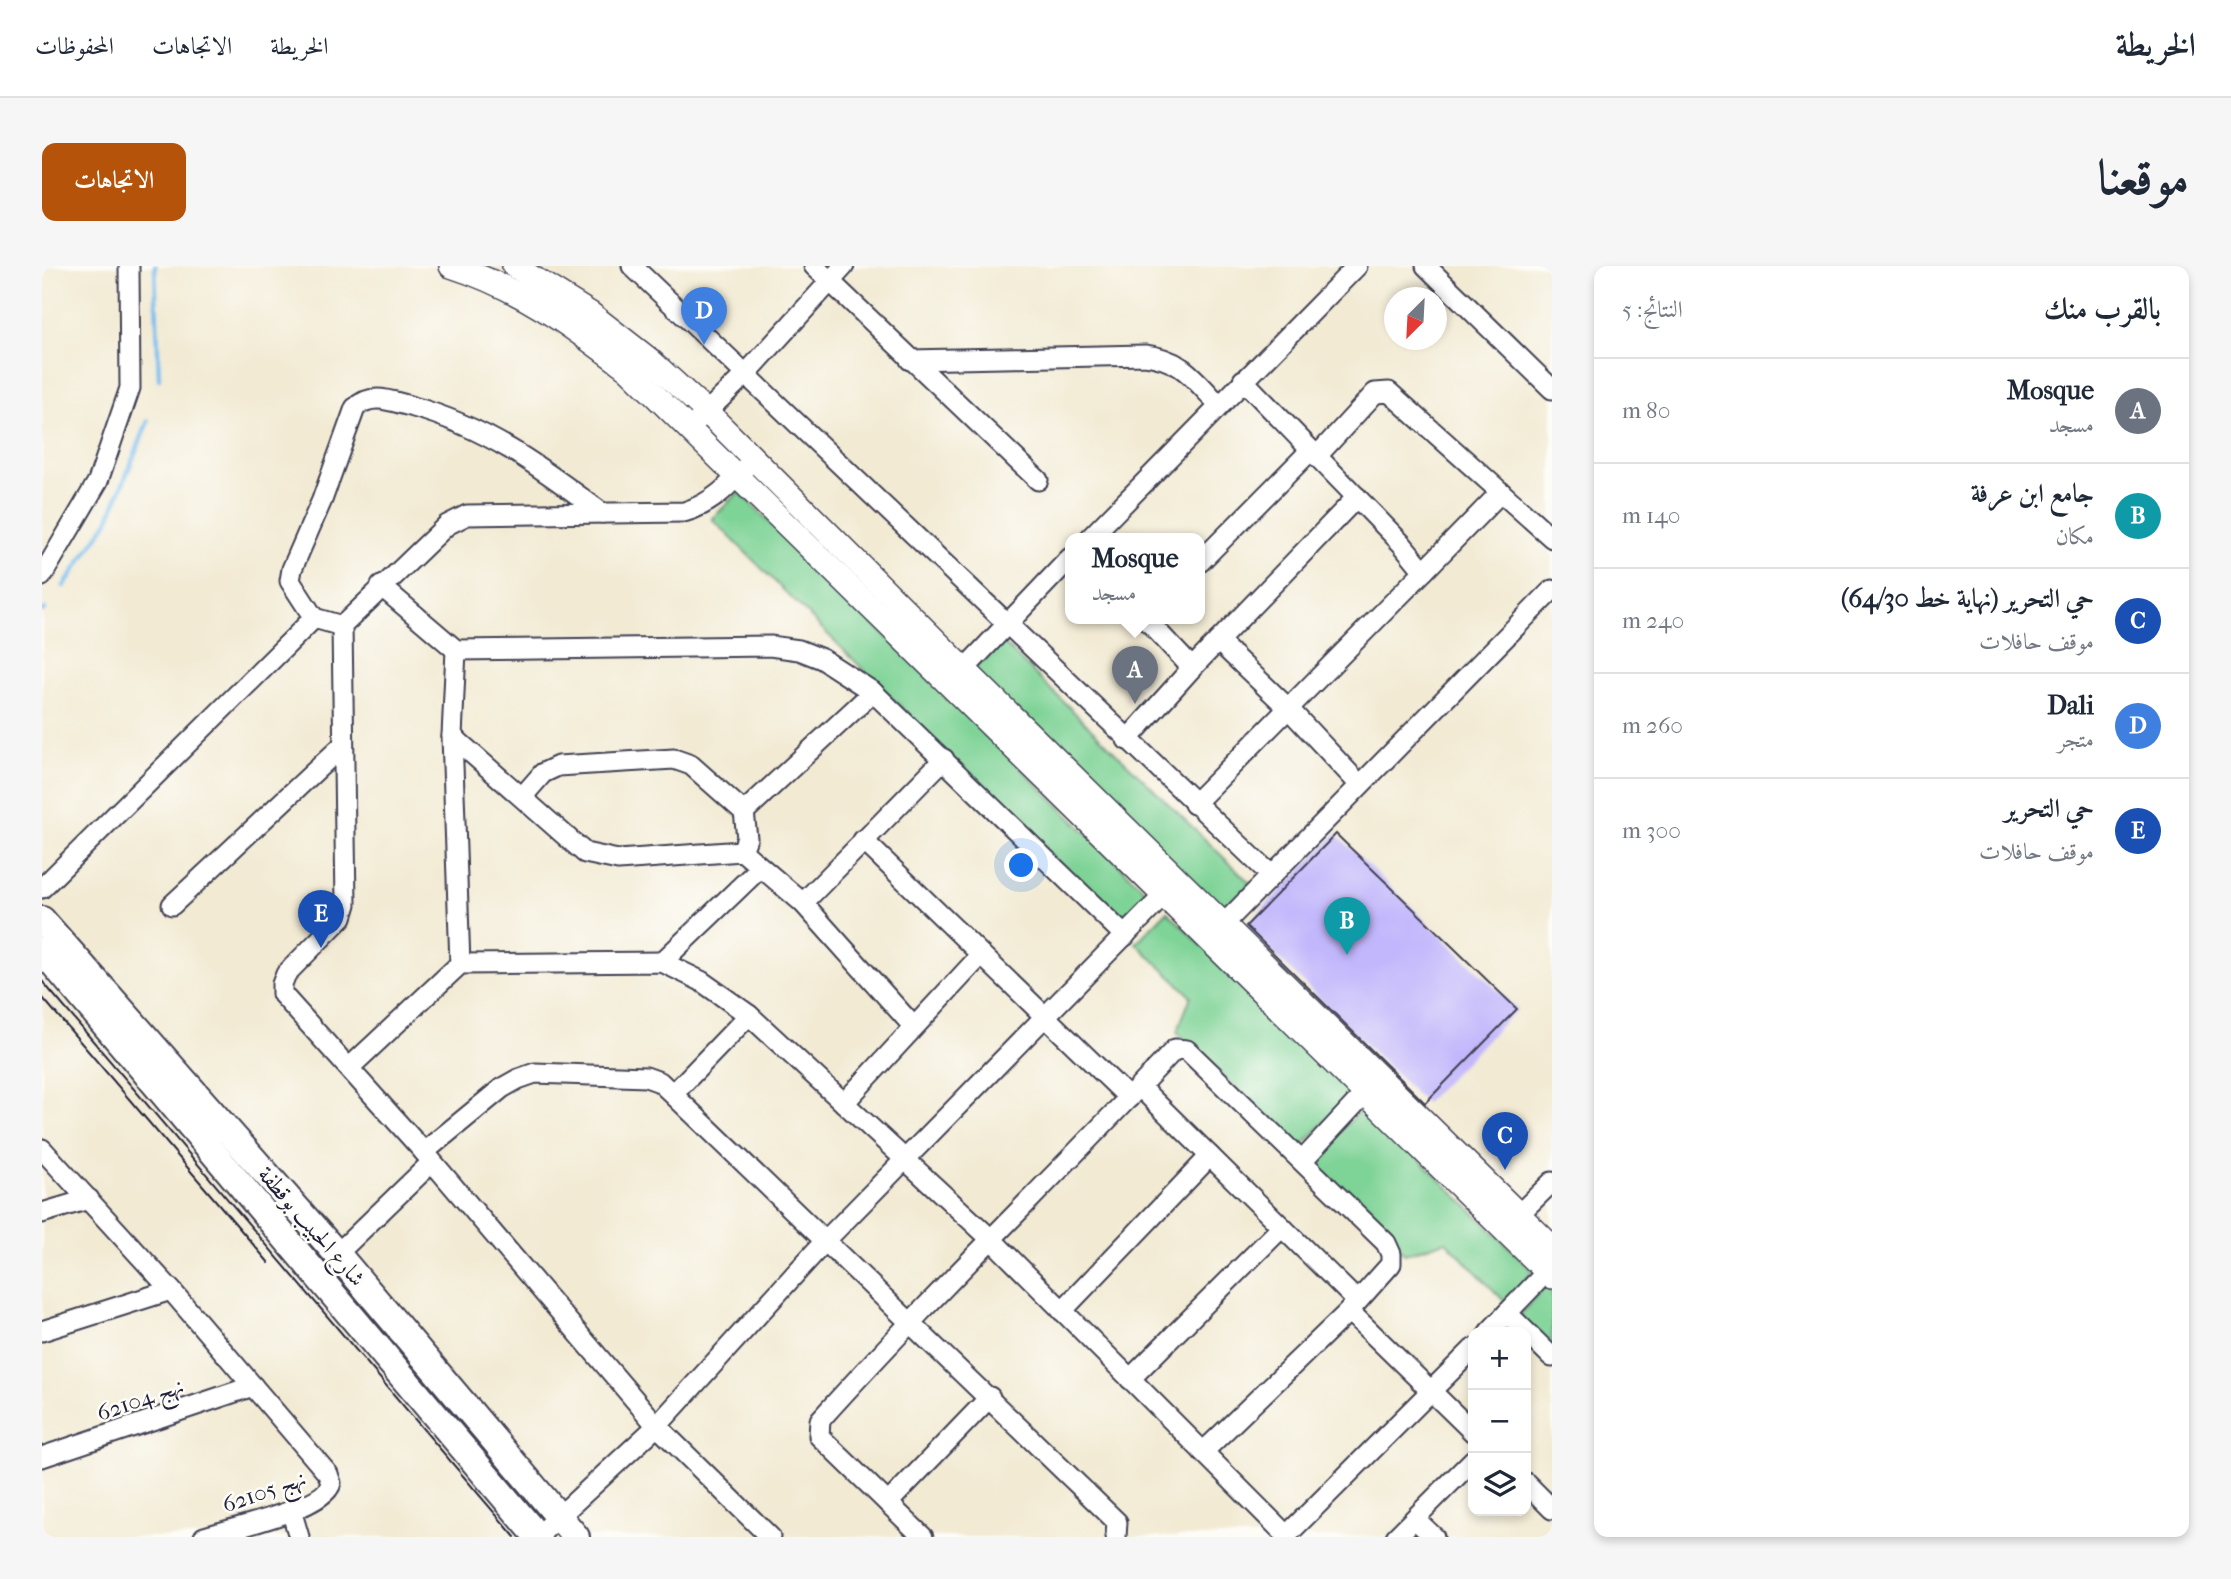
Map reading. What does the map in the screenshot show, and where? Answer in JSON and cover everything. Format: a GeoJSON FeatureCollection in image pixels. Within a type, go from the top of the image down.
{"type":"FeatureCollection","features":[{"type":"Feature","properties":{"kind":"main road","name":"شارع الحبيب بوقطفة"},"geometry":{"type":"LineString","coordinates":[[42,920],[337,1254],[576,1537]]}},
{"type":"Feature","properties":{"kind":"main road","name":"شارع الحبيب بوقطفة"},"geometry":{"type":"LineString","coordinates":[[42,950],[538,1537]]}},
{"type":"Feature","properties":{"kind":"street"},"geometry":{"type":"LineString","coordinates":[[42,576],[97,481],[127,401],[130,388],[129,266]]}},
{"type":"Feature","properties":{"kind":"street"},"geometry":{"type":"LineString","coordinates":[[451,266],[476,274],[551,310],[628,369],[690,428],[746,467]]}},
{"type":"Feature","properties":{"kind":"street"},"geometry":{"type":"LineString","coordinates":[[514,266],[591,314],[650,360],[707,412],[746,467],[1512,1222],[1550,1271],[1494,1327]]}},
{"type":"Feature","properties":{"kind":"street"},"geometry":{"type":"LineString","coordinates":[[632,266],[1009,623],[1126,740],[1271,875]]}},
{"type":"Feature","properties":{"kind":"street"},"geometry":{"type":"LineString","coordinates":[[814,266],[1038,480]]}},
{"type":"Feature","properties":{"kind":"street"},"geometry":{"type":"LineString","coordinates":[[690,428],[745,375],[844,266]]}},
{"type":"Feature","properties":{"kind":"street"},"geometry":{"type":"LineString","coordinates":[[1095,533],[1357,266]]}},
{"type":"Feature","properties":{"kind":"street"},"geometry":{"type":"LineString","coordinates":[[1426,266],[1552,389]]}},
{"type":"Feature","properties":{"kind":"street"},"geometry":{"type":"LineString","coordinates":[[910,360],[1145,355],[1165,357],[1179,364],[1219,405]]}},
{"type":"Feature","properties":{"kind":"street"},"geometry":{"type":"LineString","coordinates":[[1243,380],[1357,497],[1424,571]]}},
{"type":"Feature","properties":{"kind":"street"},"geometry":{"type":"LineString","coordinates":[[1205,557],[1375,393],[1382,391],[1389,392],[1552,538]]}},
{"type":"Feature","properties":{"kind":"street"},"geometry":{"type":"LineString","coordinates":[[342,626],[314,618],[292,588],[292,569],[322,500],[355,408],[362,401],[383,398],[476,428],[540,467],[602,513]]}},
{"type":"Feature","properties":{"kind":"street"},"geometry":{"type":"LineString","coordinates":[[746,467],[720,495],[704,506],[684,512],[467,515],[447,525],[342,626],[346,904],[342,917],[286,974],[282,994],[428,1157],[657,1426],[770,1537]]}},
{"type":"Feature","properties":{"kind":"street"},"geometry":{"type":"LineString","coordinates":[[1194,804],[1501,492]]}},
{"type":"Feature","properties":{"kind":"street"},"geometry":{"type":"LineString","coordinates":[[1126,740],[1357,497]]}},
{"type":"Feature","properties":{"kind":"street"},"geometry":{"type":"LineString","coordinates":[[957,677],[1065,563]]}},
{"type":"Feature","properties":{"kind":"street"},"geometry":{"type":"LineString","coordinates":[[381,586],[456,650],[769,646],[799,650],[822,659],[873,692],[1125,936]]}},
{"type":"Feature","properties":{"kind":"street"},"geometry":{"type":"LineString","coordinates":[[1216,931],[1552,590]]}},
{"type":"Feature","properties":{"kind":"street"},"geometry":{"type":"LineString","coordinates":[[42,888],[314,618]]}},
{"type":"Feature","properties":{"kind":"street"},"geometry":{"type":"LineString","coordinates":[[1151,624],[1192,668]]}},
{"type":"Feature","properties":{"kind":"street"},"geometry":{"type":"LineString","coordinates":[[1218,641],[1289,709],[1360,785]]}},
{"type":"Feature","properties":{"kind":"street"},"geometry":{"type":"LineString","coordinates":[[456,650],[452,736],[460,964]]}},
{"type":"Feature","properties":{"kind":"street"},"geometry":{"type":"LineString","coordinates":[[744,811],[873,692]]}},
{"type":"Feature","properties":{"kind":"street"},"geometry":{"type":"LineString","coordinates":[[452,736],[585,853],[602,859],[742,852],[803,903],[913,1026]]}},
{"type":"Feature","properties":{"kind":"street"},"geometry":{"type":"LineString","coordinates":[[172,905],[342,746]]}},
{"type":"Feature","properties":{"kind":"street"},"geometry":{"type":"LineString","coordinates":[[523,796],[543,773],[558,766],[674,759],[691,765],[744,811],[747,838],[742,852]]}},
{"type":"Feature","properties":{"kind":"street"},"geometry":{"type":"LineString","coordinates":[[803,903],[944,760]]}},
{"type":"Feature","properties":{"kind":"street"},"geometry":{"type":"LineString","coordinates":[[863,840],[1045,1017],[1210,1156],[1282,1227],[1433,1393],[1468,1427]]}},
{"type":"Feature","properties":{"kind":"street"},"geometry":{"type":"LineString","coordinates":[[662,962],[760,868]]}},
{"type":"Feature","properties":{"kind":"street"},"geometry":{"type":"LineString","coordinates":[[538,1537],[657,1426],[826,1240],[1171,888]]}},
{"type":"Feature","properties":{"kind":"street"},"geometry":{"type":"LineString","coordinates":[[1216,931],[1366,1092],[1512,1222],[1552,1247]]}},
{"type":"Feature","properties":{"kind":"street"},"geometry":{"type":"LineString","coordinates":[[844,1103],[981,955]]}},
{"type":"Feature","properties":{"kind":"street"},"geometry":{"type":"LineString","coordinates":[[349,1068],[460,964],[662,962],[701,981],[749,1015],[992,1240],[1286,1537],[1433,1393],[1468,1354]]}},
{"type":"Feature","properties":{"kind":"street"},"geometry":{"type":"LineString","coordinates":[[674,1093],[749,1015]]}},
{"type":"Feature","properties":{"kind":"street"},"geometry":{"type":"LineString","coordinates":[[923,1537],[819,1436],[817,1427],[820,1420],[910,1320],[992,1240],[1175,1049],[1187,1050],[1386,1243],[1391,1254],[1391,1264],[1353,1306],[1203,1452]]}},
{"type":"Feature","properties":{"kind":"street"},"geometry":{"type":"LineString","coordinates":[[337,1254],[428,1157],[502,1088],[535,1073],[646,1077],[660,1082],[1117,1522],[1116,1537]]}},
{"type":"Feature","properties":{"kind":"street"},"geometry":{"type":"LineString","coordinates":[[1302,1161],[1366,1092]]}},
{"type":"Feature","properties":{"kind":"street"},"geometry":{"type":"LineString","coordinates":[[42,1149],[172,1290],[253,1386]]}},
{"type":"Feature","properties":{"kind":"street"},"geometry":{"type":"LineString","coordinates":[[1062,1311],[1210,1156]]}},
{"type":"Feature","properties":{"kind":"street"},"geometry":{"type":"LineString","coordinates":[[1512,1222],[1552,1182]]}},
{"type":"Feature","properties":{"kind":"street"},"geometry":{"type":"LineString","coordinates":[[42,1213],[89,1199]]}},
{"type":"Feature","properties":{"kind":"street"},"geometry":{"type":"LineString","coordinates":[[1130,1379],[1282,1227]]}},
{"type":"Feature","properties":{"kind":"street"},"geometry":{"type":"LineString","coordinates":[[42,1331],[172,1290]]}},
{"type":"Feature","properties":{"kind":"street"},"geometry":{"type":"LineString","coordinates":[[1507,1313],[1552,1357]]}},
{"type":"Feature","properties":{"kind":"street","name":"نهج 62104"},"geometry":{"type":"LineString","coordinates":[[42,1457],[253,1386]]}},
{"type":"Feature","properties":{"kind":"street","name":"نهج 62105"},"geometry":{"type":"LineString","coordinates":[[204,1537],[291,1510],[325,1495],[331,1483],[328,1474],[253,1386]]}},
{"type":"Feature","properties":{"kind":"street"},"geometry":{"type":"LineString","coordinates":[[887,1503],[990,1397]]}},
{"type":"Feature","properties":{"kind":"street"},"geometry":{"type":"LineString","coordinates":[[1396,1537],[1468,1465]]}},
{"type":"Feature","properties":{"kind":"street"},"geometry":{"type":"LineString","coordinates":[[1531,1488],[1552,1509]]}},
{"type":"Feature","properties":{"kind":"street"},"geometry":{"type":"LineString","coordinates":[[291,1510],[299,1537]]}},
{"type":"Feature","properties":{"kind":"street"},"geometry":{"type":"LineString","coordinates":[[1415,1519],[1434,1537]]}},
{"type":"Feature","properties":{"kind":"green space"},"geometry":{"type":"Polygon","coordinates":[[[739,492],[1153,898],[1125,930],[712,519],[739,492]]]}},
{"type":"Feature","properties":{"kind":"green space"},"geometry":{"type":"Polygon","coordinates":[[[1001,641],[1251,884],[1223,912],[973,670],[1001,641]]]}},
{"type":"Feature","properties":{"kind":"green space"},"geometry":{"type":"Polygon","coordinates":[[[1167,911],[1351,1094],[1299,1149],[1177,1032],[1191,996],[1136,943],[1167,911]]]}},
{"type":"Feature","properties":{"kind":"green space"},"geometry":{"type":"Polygon","coordinates":[[[1365,1105],[1533,1271],[1505,1302],[1446,1241],[1405,1254],[1311,1163],[1365,1105]]]}},
{"type":"Feature","properties":{"kind":"green space"},"geometry":{"type":"Polygon","coordinates":[[[1545,1286],[1552,1293],[1552,1348],[1520,1315],[1545,1286]]]}},
{"type":"Feature","properties":{"kind":"building"},"geometry":{"type":"Polygon","coordinates":[[[1336,834],[1517,1009],[1425,1103],[1246,926],[1336,834]]]}},
{"type":"Feature","properties":{"kind":"waterway"},"geometry":{"type":"LineString","coordinates":[[155,266],[159,379]]}},
{"type":"Feature","properties":{"kind":"waterway"},"geometry":{"type":"LineString","coordinates":[[64,586],[108,521],[148,421]]}},
{"type":"Feature","properties":{"kind":"tram line"},"geometry":{"type":"LineString","coordinates":[[42,981],[515,1537]]}},
{"type":"Feature","properties":{"kind":"tram line"},"geometry":{"type":"LineString","coordinates":[[42,997],[269,1263]]}},
{"type":"Feature","properties":{"kind":"place","name":"Dali"},"geometry":{"type":"Point","coordinates":[704,345]}},
{"type":"Feature","properties":{"kind":"place","name":"Mosque"},"geometry":{"type":"Point","coordinates":[1135,704]}},
{"type":"Feature","properties":{"kind":"place","name":"حي التحرير"},"geometry":{"type":"Point","coordinates":[321,948]}},
{"type":"Feature","properties":{"kind":"place","name":"جامع ابن عرفة"},"geometry":{"type":"Point","coordinates":[1347,955]}},
{"type":"Feature","properties":{"kind":"place","name":"حي التحرير (نهاية خط 64/30)"},"geometry":{"type":"Point","coordinates":[1505,1170]}}]}
